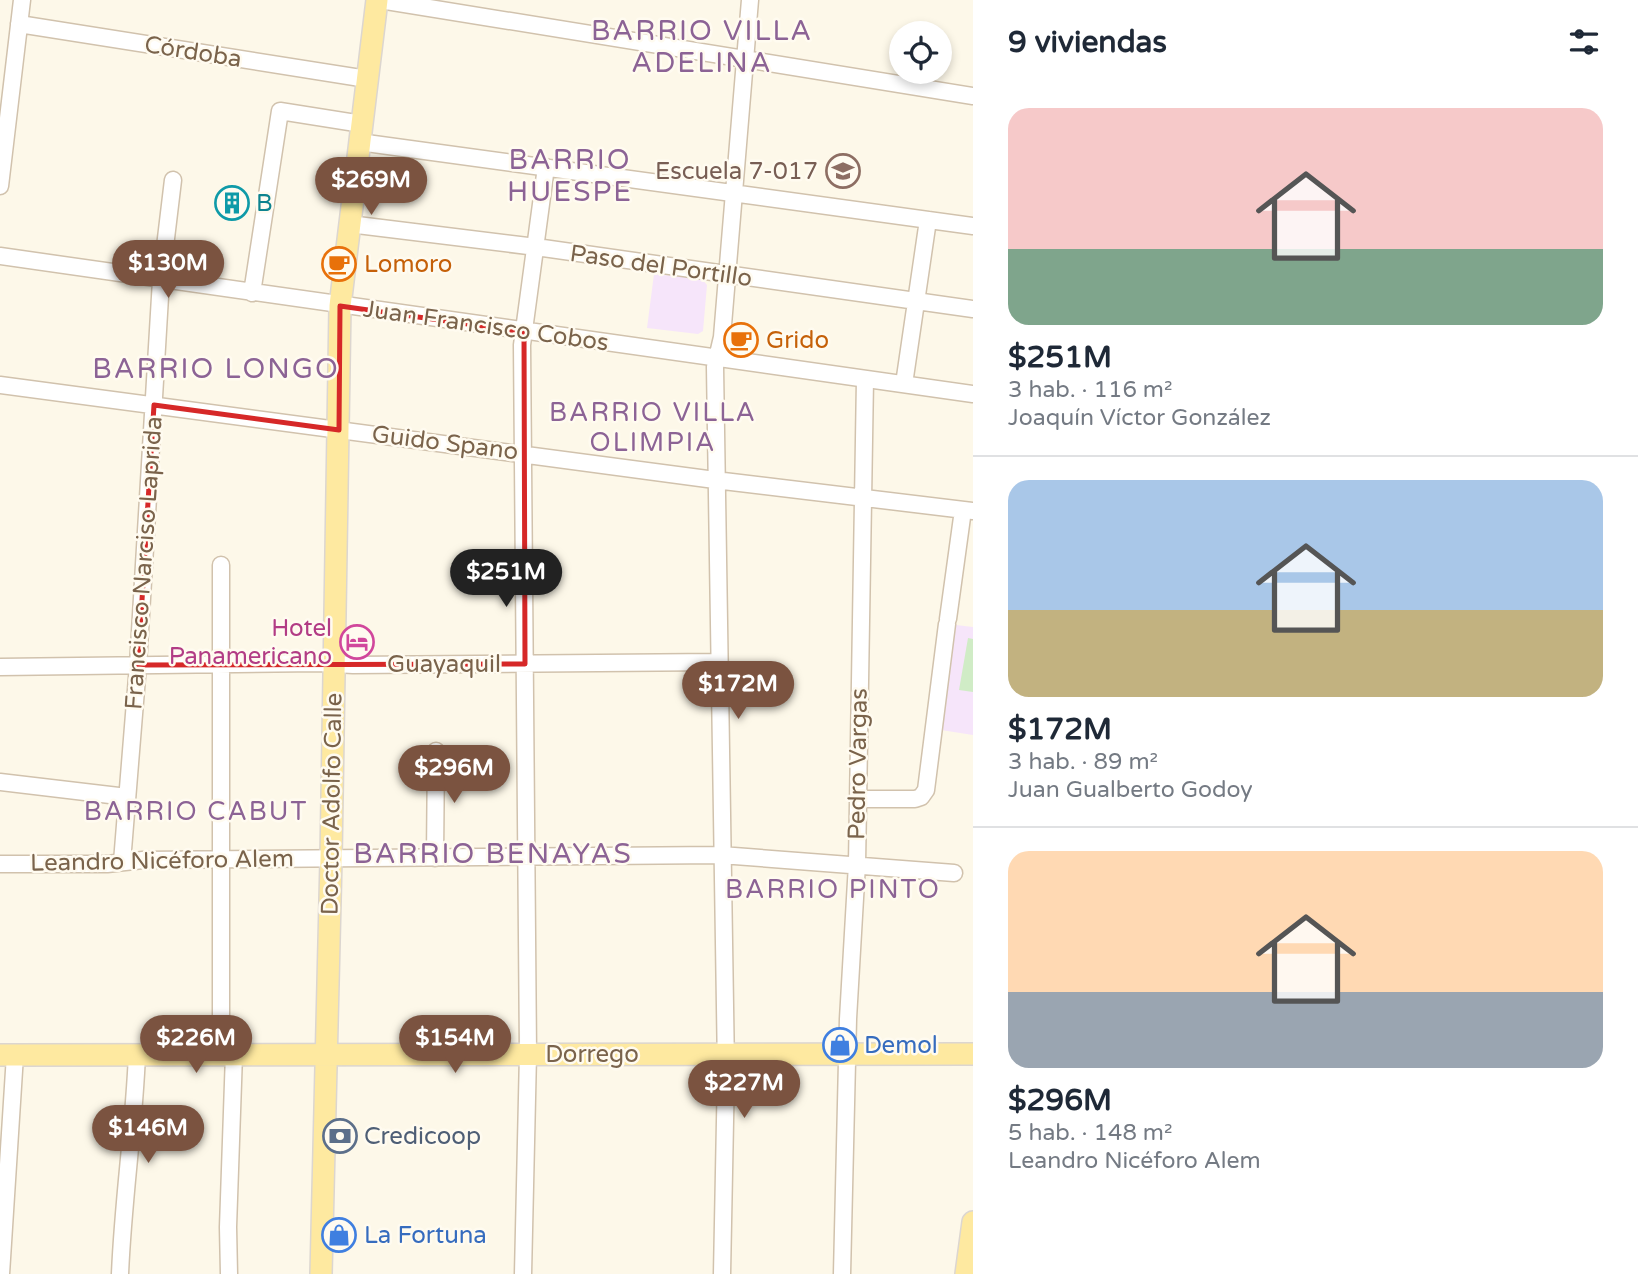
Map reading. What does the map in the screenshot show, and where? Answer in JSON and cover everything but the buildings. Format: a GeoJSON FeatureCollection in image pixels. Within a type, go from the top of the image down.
{"type":"FeatureCollection","features":[{"type":"Feature","properties":{"kind":"main road","name":"Doctor Adolfo Calle"},"geometry":{"type":"LineString","coordinates":[[321,1274],[340,306],[378,0]]}},
{"type":"Feature","properties":{"kind":"main road","name":"Dorrego"},"geometry":{"type":"LineString","coordinates":[[7,1055],[973,1054]]}},
{"type":"Feature","properties":{"kind":"main road"},"geometry":{"type":"LineString","coordinates":[[966,1274],[973,1222]]}},
{"type":"Feature","properties":{"kind":"street"},"geometry":{"type":"LineString","coordinates":[[0,186],[22,0]]}},
{"type":"Feature","properties":{"kind":"street"},"geometry":{"type":"LineString","coordinates":[[378,0],[973,96]]}},
{"type":"Feature","properties":{"kind":"street"},"geometry":{"type":"LineString","coordinates":[[722,1274],[726,1055],[715,480],[716,358],[722,337],[750,0]]}},
{"type":"Feature","properties":{"kind":"street","name":"Córdoba"},"geometry":{"type":"LineString","coordinates":[[19,24],[367,79]]}},
{"type":"Feature","properties":{"kind":"street"},"geometry":{"type":"LineString","coordinates":[[252,293],[280,111],[361,133],[546,167],[973,226]]}},
{"type":"Feature","properties":{"kind":"street"},"geometry":{"type":"LineString","coordinates":[[523,1274],[528,1054],[524,332],[546,167]]}},
{"type":"Feature","properties":{"kind":"street","name":"Francisco Narciso Laprida"},"geometry":{"type":"LineString","coordinates":[[122,862],[138,665],[161,280],[173,180]]}},
{"type":"Feature","properties":{"kind":"street"},"geometry":{"type":"LineString","coordinates":[[904,384],[928,220]]}},
{"type":"Feature","properties":{"kind":"street","name":"Paso del Portillo"},"geometry":{"type":"LineString","coordinates":[[349,224],[536,247],[973,309]]}},
{"type":"Feature","properties":{"kind":"street","name":"Juan Francisco Cobos"},"geometry":{"type":"LineString","coordinates":[[0,256],[973,394]]}},
{"type":"Feature","properties":{"kind":"street","name":"Pedro Vargas"},"geometry":{"type":"LineString","coordinates":[[842,1274],[858,799],[864,379]]}},
{"type":"Feature","properties":{"kind":"street","name":"Guido Spano"},"geometry":{"type":"LineString","coordinates":[[0,385],[968,511]]}},
{"type":"Feature","properties":{"kind":"street"},"geometry":{"type":"LineString","coordinates":[[858,799],[915,800],[926,790],[948,621],[968,511]]}},
{"type":"Feature","properties":{"kind":"street"},"geometry":{"type":"LineString","coordinates":[[221,565],[222,860],[228,1054],[229,1274]]}},
{"type":"Feature","properties":{"kind":"street","name":"Guayaquil"},"geometry":{"type":"LineString","coordinates":[[0,667],[335,663],[719,663]]}},
{"type":"Feature","properties":{"kind":"street"},"geometry":{"type":"LineString","coordinates":[[435,858],[436,751]]}},
{"type":"Feature","properties":{"kind":"street"},"geometry":{"type":"LineString","coordinates":[[0,782],[127,797]]}},
{"type":"Feature","properties":{"kind":"street","name":"Leandro Nicéforo Alem"},"geometry":{"type":"LineString","coordinates":[[0,864],[721,855],[954,873]]}},
{"type":"Feature","properties":{"kind":"street"},"geometry":{"type":"LineString","coordinates":[[120,1274],[122,1217],[131,1152],[137,1054]]}},
{"type":"Feature","properties":{"kind":"street"},"geometry":{"type":"LineString","coordinates":[[1,1274],[7,1055]]}},
{"type":"Feature","properties":{"kind":"highlighted area"},"geometry":{"type":"Polygon","coordinates":[[[340,306],[524,332],[525,664],[138,665],[154,405],[339,430],[340,306]]]}},
{"type":"Feature","properties":{"kind":"shaded area"},"geometry":{"type":"Polygon","coordinates":[[[654,274],[702,279],[707,285],[703,331],[698,334],[647,328],[654,274]]]}},
{"type":"Feature","properties":{"kind":"shaded area"},"geometry":{"type":"Polygon","coordinates":[[[956,625],[973,627],[973,735],[941,730],[956,625]]]}},
{"type":"Feature","properties":{"kind":"green space"},"geometry":{"type":"Polygon","coordinates":[[[968,638],[973,639],[973,692],[959,690],[968,638]]]}},
{"type":"Feature","properties":{"kind":"place","name":"Escuela 7-017"},"geometry":{"type":"Point","coordinates":[843,171]}},
{"type":"Feature","properties":{"kind":"place","name":"B"},"geometry":{"type":"Point","coordinates":[232,203]}},
{"type":"Feature","properties":{"kind":"place","name":"Lomoro"},"geometry":{"type":"Point","coordinates":[339,264]}},
{"type":"Feature","properties":{"kind":"place","name":"Grido"},"geometry":{"type":"Point","coordinates":[741,340]}},
{"type":"Feature","properties":{"kind":"place","name":"Hotel Panamericano"},"geometry":{"type":"Point","coordinates":[357,642]}},
{"type":"Feature","properties":{"kind":"place","name":"Demol"},"geometry":{"type":"Point","coordinates":[840,1045]}},
{"type":"Feature","properties":{"kind":"place","name":"Credicoop"},"geometry":{"type":"Point","coordinates":[340,1136]}},
{"type":"Feature","properties":{"kind":"place","name":"La Fortuna"},"geometry":{"type":"Point","coordinates":[339,1235]}},
{"type":"Feature","properties":{"kind":"district","name":"BARRIO VILLA ADELINA"},"geometry":{"type":"Point","coordinates":[702,47]}},
{"type":"Feature","properties":{"kind":"district","name":"BARRIO HUESPE"},"geometry":{"type":"Point","coordinates":[570,176]}},
{"type":"Feature","properties":{"kind":"district","name":"BARRIO LONGO"},"geometry":{"type":"Point","coordinates":[216,369]}},
{"type":"Feature","properties":{"kind":"district","name":"BARRIO VILLA OLIMPIA"},"geometry":{"type":"Point","coordinates":[653,427]}},
{"type":"Feature","properties":{"kind":"district","name":"BARRIO CABUT"},"geometry":{"type":"Point","coordinates":[196,811]}},
{"type":"Feature","properties":{"kind":"district","name":"BARRIO BENAYAS"},"geometry":{"type":"Point","coordinates":[493,854]}},
{"type":"Feature","properties":{"kind":"district","name":"BARRIO PINTO"},"geometry":{"type":"Point","coordinates":[833,889]}}]}
